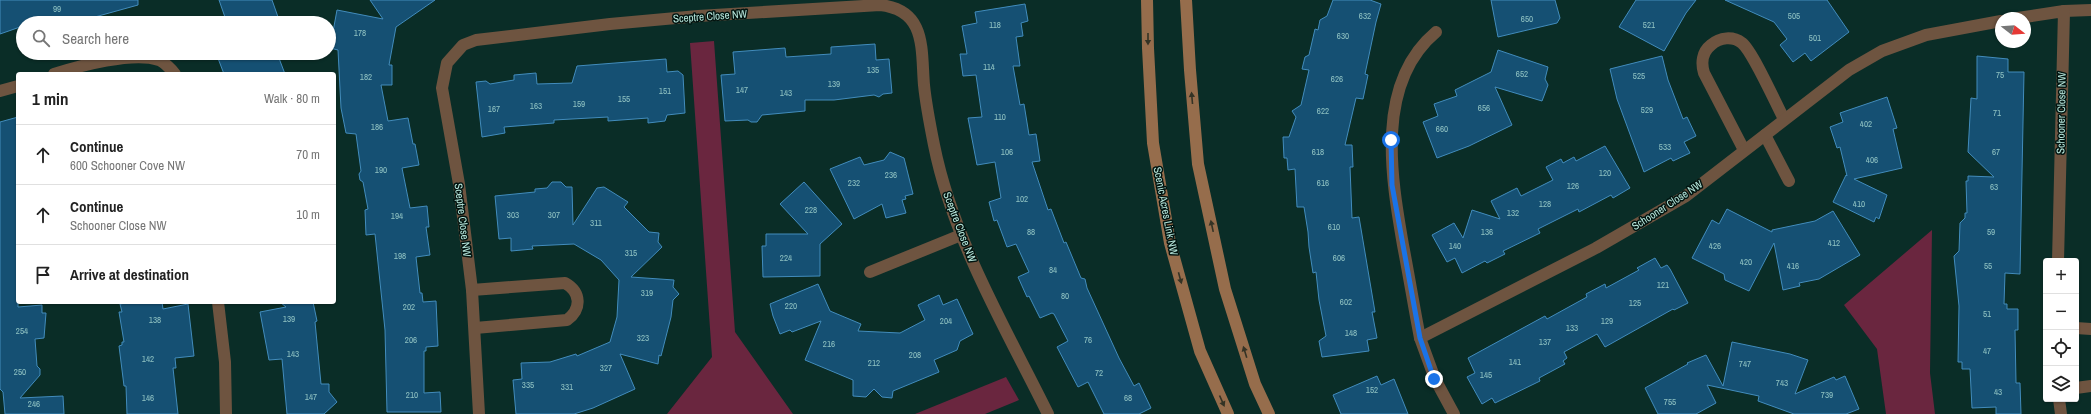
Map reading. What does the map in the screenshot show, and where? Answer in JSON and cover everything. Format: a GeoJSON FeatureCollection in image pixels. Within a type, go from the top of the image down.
{"type":"FeatureCollection","features":[{"type":"Feature","properties":{"kind":"street","name":"Scenic Acres Link NW"},"geometry":{"type":"LineString","coordinates":[[1147,0],[1153,143],[1170,243],[1200,351],[1228,414]]}},
{"type":"Feature","properties":{"kind":"street"},"geometry":{"type":"LineString","coordinates":[[1186,0],[1198,164],[1225,289],[1255,384],[1269,414]]}},
{"type":"Feature","properties":{"kind":"street","name":"Sceptre Close NW"},"geometry":{"type":"LineString","coordinates":[[480,414],[472,290],[459,184],[442,88],[447,63],[464,45],[476,40],[610,24],[698,16],[880,5],[896,10],[914,24],[921,36],[924,85],[931,130],[948,199],[961,235],[1048,414]]}},
{"type":"Feature","properties":{"kind":"street"},"geometry":{"type":"LineString","coordinates":[[2031,16],[2064,11],[2091,10]]}},
{"type":"Feature","properties":{"kind":"street","name":"Schooner Close NW"},"geometry":{"type":"LineString","coordinates":[[2058,258],[2064,11]]}},
{"type":"Feature","properties":{"kind":"street","name":"Schooner Close NW"},"geometry":{"type":"LineString","coordinates":[[1420,338],[1642,223],[1686,196],[1849,70],[1882,51],[1926,34],[1995,22]]}},
{"type":"Feature","properties":{"kind":"street"},"geometry":{"type":"LineString","coordinates":[[1436,32],[1422,44],[1408,65],[1402,79],[1391,140],[1392,185],[1420,338],[1434,379],[1454,414]]}},
{"type":"Feature","properties":{"kind":"street"},"geometry":{"type":"LineString","coordinates":[[1744,150],[1704,73],[1702,60],[1709,46],[1725,38],[1734,39],[1748,49],[1784,119]]}},
{"type":"Feature","properties":{"kind":"street"},"geometry":{"type":"LineString","coordinates":[[60,72],[82,65],[113,60]]}},
{"type":"Feature","properties":{"kind":"street"},"geometry":{"type":"LineString","coordinates":[[159,60],[174,72]]}},
{"type":"Feature","properties":{"kind":"street"},"geometry":{"type":"LineString","coordinates":[[0,91],[16,87]]}},
{"type":"Feature","properties":{"kind":"street"},"geometry":{"type":"LineString","coordinates":[[1765,135],[1789,181]]}},
{"type":"Feature","properties":{"kind":"street"},"geometry":{"type":"LineString","coordinates":[[870,272],[961,235]]}},
{"type":"Feature","properties":{"kind":"street"},"geometry":{"type":"LineString","coordinates":[[472,290],[564,283],[576,292],[578,299],[576,311],[567,320],[475,328]]}},
{"type":"Feature","properties":{"kind":"street"},"geometry":{"type":"LineString","coordinates":[[218,304],[225,362],[226,414]]}},
{"type":"Feature","properties":{"kind":"street"},"geometry":{"type":"LineString","coordinates":[[2079,328],[2091,328]]}},
{"type":"Feature","properties":{"kind":"street"},"geometry":{"type":"LineString","coordinates":[[2079,388],[2091,386]]}},
{"type":"Feature","properties":{"kind":"street"},"geometry":{"type":"LineString","coordinates":[[2060,402],[2061,414]]}},
{"type":"Feature","properties":{"kind":"shaded area"},"geometry":{"type":"Polygon","coordinates":[[[714,41],[735,332],[793,414],[667,414],[712,357],[690,43],[714,41]]]}},
{"type":"Feature","properties":{"kind":"shaded area"},"geometry":{"type":"Polygon","coordinates":[[[1932,230],[1930,373],[1935,414],[1886,414],[1877,349],[1844,305],[1932,230]]]}},
{"type":"Feature","properties":{"kind":"shaded area"},"geometry":{"type":"Polygon","coordinates":[[[1006,377],[1019,400],[985,414],[915,414],[1006,377]]]}},
{"type":"Feature","properties":{"kind":"building"},"geometry":{"type":"Polygon","coordinates":[[[0,0],[138,0],[138,5],[98,16],[16,16],[16,28],[0,34],[0,0]]]}},
{"type":"Feature","properties":{"kind":"building"},"geometry":{"type":"Polygon","coordinates":[[[219,0],[272,0],[278,16],[225,16],[219,0]]]}},
{"type":"Feature","properties":{"kind":"building"},"geometry":{"type":"Polygon","coordinates":[[[370,0],[435,0],[396,27],[389,65],[392,65],[392,85],[381,85],[388,121],[408,118],[413,144],[415,144],[419,165],[402,168],[410,208],[427,206],[429,227],[426,227],[430,255],[416,257],[420,293],[422,293],[423,302],[436,301],[438,346],[426,347],[426,351],[424,351],[424,393],[440,392],[441,412],[387,412],[385,330],[375,234],[366,235],[365,210],[368,209],[363,182],[360,180],[359,174],[361,171],[356,134],[346,133],[341,108],[338,50],[336,50],[337,10],[383,19],[370,0]]]}},
{"type":"Feature","properties":{"kind":"building"},"geometry":{"type":"Polygon","coordinates":[[[1333,0],[1370,0],[1381,4],[1365,74],[1368,75],[1363,99],[1356,98],[1345,145],[1352,145],[1353,167],[1350,167],[1352,218],[1359,217],[1375,312],[1372,312],[1377,338],[1367,340],[1369,351],[1322,357],[1319,341],[1326,336],[1319,300],[1316,272],[1313,273],[1304,207],[1297,207],[1295,169],[1288,170],[1287,158],[1284,158],[1283,137],[1289,137],[1296,117],[1292,111],[1301,105],[1309,70],[1302,69],[1305,57],[1309,55],[1315,29],[1318,30],[1320,20],[1327,16],[1333,0]]]}},
{"type":"Feature","properties":{"kind":"building"},"geometry":{"type":"Polygon","coordinates":[[[1491,0],[1555,0],[1560,18],[1557,23],[1498,37],[1491,0]]]}},
{"type":"Feature","properties":{"kind":"building"},"geometry":{"type":"Polygon","coordinates":[[[1636,0],[1696,0],[1686,13],[1664,51],[1619,27],[1636,0]]]}},
{"type":"Feature","properties":{"kind":"building"},"geometry":{"type":"Polygon","coordinates":[[[1725,0],[1827,0],[1849,32],[1811,61],[1805,53],[1793,62],[1780,45],[1787,39],[1774,22],[1725,0]]]}},
{"type":"Feature","properties":{"kind":"building"},"geometry":{"type":"Polygon","coordinates":[[[1025,4],[1028,21],[1021,23],[1023,36],[1016,37],[1020,66],[1013,66],[1020,105],[1024,104],[1029,135],[1036,134],[1040,161],[1032,162],[1048,210],[1051,209],[1064,243],[1066,242],[1081,278],[1085,279],[1087,288],[1119,358],[1134,386],[1139,383],[1151,408],[1139,414],[1104,414],[1088,382],[1078,387],[1057,347],[1068,341],[1054,314],[1052,313],[1040,318],[1029,296],[1027,297],[1018,277],[1029,272],[1016,244],[1007,247],[997,220],[994,221],[989,202],[1001,198],[995,162],[977,165],[968,118],[982,117],[976,75],[963,76],[960,54],[967,54],[962,26],[977,23],[975,12],[1025,4]]]}},
{"type":"Feature","properties":{"kind":"building"},"geometry":{"type":"Polygon","coordinates":[[[875,44],[876,60],[889,59],[892,93],[883,94],[879,97],[874,95],[834,100],[805,100],[805,111],[762,115],[757,122],[751,122],[748,120],[725,121],[721,75],[735,74],[733,52],[785,48],[786,57],[831,54],[831,47],[875,44]]]}},
{"type":"Feature","properties":{"kind":"building"},"geometry":{"type":"Polygon","coordinates":[[[1498,50],[1548,67],[1545,79],[1548,85],[1542,101],[1495,87],[1512,125],[1469,146],[1437,158],[1423,122],[1438,116],[1434,104],[1457,96],[1455,90],[1491,72],[1498,50]]]}},
{"type":"Feature","properties":{"kind":"building"},"geometry":{"type":"Polygon","coordinates":[[[1662,56],[1668,80],[1683,119],[1687,117],[1696,136],[1684,142],[1690,153],[1673,161],[1671,158],[1644,172],[1617,99],[1610,69],[1662,56]]]}},
{"type":"Feature","properties":{"kind":"building"},"geometry":{"type":"Polygon","coordinates":[[[1977,56],[2008,59],[2008,72],[2024,72],[2020,274],[2005,273],[2004,304],[2007,304],[2007,309],[2018,309],[2018,330],[2015,330],[2016,383],[2020,383],[2021,414],[1996,414],[1996,407],[1972,408],[1970,369],[1962,369],[1962,362],[1958,362],[1959,306],[1954,256],[1959,251],[1960,223],[1965,218],[1965,213],[1967,213],[1966,181],[1968,181],[1968,176],[1994,177],[1968,152],[1971,98],[1977,99],[1977,56]]]}},
{"type":"Feature","properties":{"kind":"building"},"geometry":{"type":"Polygon","coordinates":[[[666,59],[667,72],[678,71],[683,75],[685,113],[667,115],[665,121],[648,123],[648,118],[608,121],[608,117],[554,120],[554,123],[504,127],[505,133],[482,137],[476,82],[486,81],[490,84],[514,80],[514,75],[536,73],[537,84],[572,83],[577,66],[666,59]]]}},
{"type":"Feature","properties":{"kind":"building"},"geometry":{"type":"Polygon","coordinates":[[[219,60],[280,60],[284,72],[223,72],[219,60]]]}},
{"type":"Feature","properties":{"kind":"building"},"geometry":{"type":"Polygon","coordinates":[[[1887,97],[1897,128],[1893,129],[1902,168],[1854,179],[1887,195],[1879,219],[1876,217],[1874,222],[1833,202],[1846,175],[1847,176],[1840,147],[1837,148],[1830,127],[1843,122],[1840,113],[1887,97]]]}},
{"type":"Feature","properties":{"kind":"building"},"geometry":{"type":"Polygon","coordinates":[[[16,118],[16,304],[18,304],[18,307],[42,305],[42,313],[46,313],[44,338],[35,339],[37,366],[40,369],[40,375],[20,398],[63,396],[64,414],[5,414],[3,392],[0,389],[0,122],[16,118]]]}},
{"type":"Feature","properties":{"kind":"building"},"geometry":{"type":"Polygon","coordinates":[[[1605,146],[1630,188],[1613,198],[1611,195],[1579,212],[1578,209],[1538,229],[1540,233],[1503,251],[1505,254],[1487,263],[1485,261],[1462,273],[1455,258],[1447,262],[1432,235],[1454,223],[1463,238],[1472,210],[1500,219],[1491,201],[1517,188],[1521,196],[1553,180],[1546,167],[1561,159],[1563,163],[1574,157],[1576,161],[1605,146]]]}},
{"type":"Feature","properties":{"kind":"building"},"geometry":{"type":"Polygon","coordinates":[[[890,152],[904,158],[913,194],[905,196],[906,199],[902,200],[906,213],[886,218],[882,204],[854,219],[830,169],[860,157],[864,165],[884,160],[890,152]]]}},
{"type":"Feature","properties":{"kind":"building"},"geometry":{"type":"Polygon","coordinates":[[[552,182],[561,182],[566,187],[572,187],[573,225],[597,188],[604,187],[628,202],[624,207],[649,232],[659,233],[658,242],[662,247],[631,277],[674,280],[673,287],[679,294],[673,300],[671,317],[661,356],[659,355],[658,364],[620,354],[635,389],[593,408],[574,414],[516,414],[513,380],[522,379],[521,363],[550,362],[576,354],[577,356],[610,342],[617,317],[619,280],[601,260],[574,244],[532,246],[533,249],[511,251],[511,238],[499,239],[495,196],[535,192],[535,189],[547,188],[552,182]]]}},
{"type":"Feature","properties":{"kind":"building"},"geometry":{"type":"Polygon","coordinates":[[[804,182],[842,224],[820,244],[820,276],[763,277],[762,246],[766,246],[766,234],[808,234],[780,204],[804,182]]]}},
{"type":"Feature","properties":{"kind":"building"},"geometry":{"type":"Polygon","coordinates":[[[1727,209],[1772,232],[1772,230],[1815,221],[1833,211],[1860,255],[1819,279],[1799,283],[1800,286],[1783,290],[1774,243],[1749,291],[1725,280],[1724,274],[1692,258],[1712,220],[1719,224],[1727,209]]]}},
{"type":"Feature","properties":{"kind":"building"},"geometry":{"type":"Polygon","coordinates":[[[1655,258],[1661,268],[1667,265],[1670,269],[1688,303],[1674,310],[1673,309],[1605,347],[1597,334],[1564,352],[1567,358],[1563,361],[1565,364],[1539,378],[1540,381],[1495,403],[1492,398],[1482,404],[1467,377],[1475,373],[1468,358],[1545,316],[1547,319],[1587,297],[1586,294],[1605,284],[1606,288],[1639,270],[1637,268],[1655,258]]]}},
{"type":"Feature","properties":{"kind":"building"},"geometry":{"type":"Polygon","coordinates":[[[818,284],[830,311],[861,324],[858,331],[900,333],[925,320],[918,305],[939,295],[943,305],[957,299],[973,334],[960,341],[957,350],[934,360],[939,372],[893,391],[892,398],[882,397],[874,389],[866,397],[853,396],[853,380],[805,360],[821,321],[792,332],[790,330],[780,334],[773,316],[770,304],[818,284]]]}},
{"type":"Feature","properties":{"kind":"building"},"geometry":{"type":"Polygon","coordinates":[[[120,304],[162,304],[163,309],[188,304],[194,356],[175,358],[176,368],[173,368],[178,414],[127,414],[126,386],[124,386],[119,346],[122,345],[122,342],[124,342],[119,312],[122,312],[120,304]]]}},
{"type":"Feature","properties":{"kind":"building"},"geometry":{"type":"Polygon","coordinates":[[[282,304],[313,304],[317,321],[315,322],[321,384],[329,384],[329,392],[337,402],[324,414],[287,414],[282,359],[269,360],[260,312],[286,307],[282,304]]]}},
{"type":"Feature","properties":{"kind":"building"},"geometry":{"type":"Polygon","coordinates":[[[1732,342],[1790,354],[1808,360],[1795,394],[1834,377],[1836,380],[1845,376],[1859,409],[1846,414],[1794,414],[1758,401],[1759,396],[1707,385],[1716,403],[1696,414],[1658,414],[1645,388],[1688,364],[1687,363],[1706,355],[1723,386],[1732,342]]]}},
{"type":"Feature","properties":{"kind":"building"},"geometry":{"type":"Polygon","coordinates":[[[1377,376],[1381,385],[1394,379],[1408,414],[1341,414],[1333,395],[1377,376]]]}},
{"type":"Feature","properties":{"kind":"route"},"geometry":{"type":"LineString","coordinates":[[1391,140],[1392,185],[1420,338],[1434,379]]}}]}
